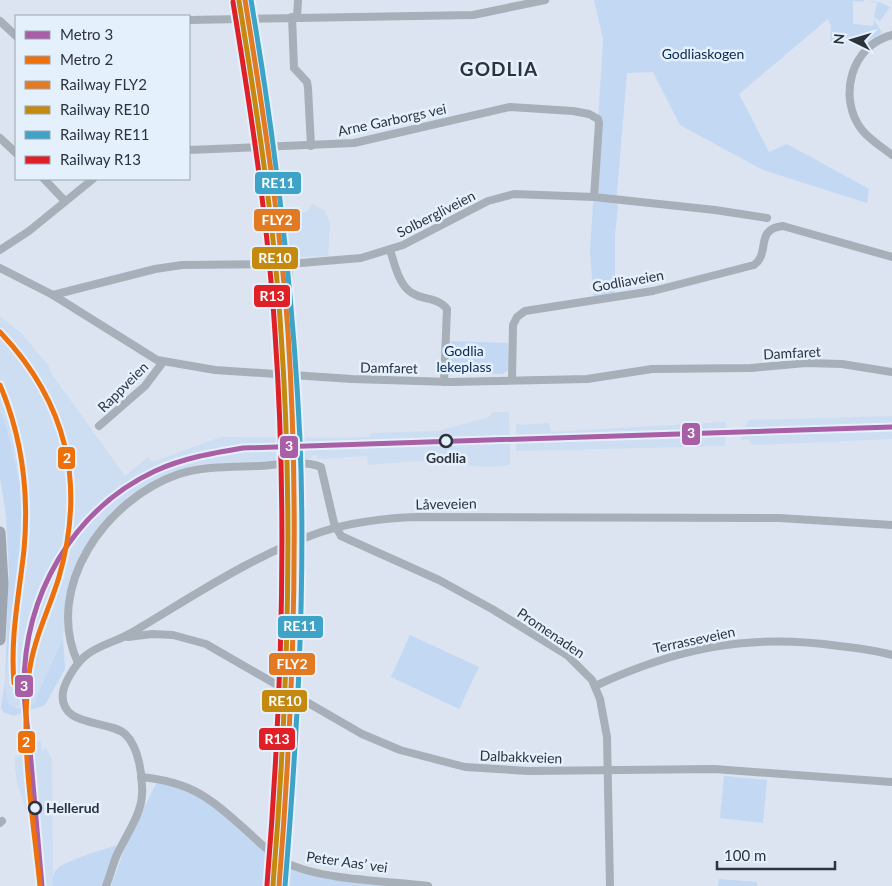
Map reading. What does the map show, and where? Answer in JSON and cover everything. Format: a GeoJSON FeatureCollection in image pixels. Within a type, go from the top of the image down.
{"type":"FeatureCollection","features":[{"type":"Feature","properties":{"kind":"main road"},"geometry":{"type":"LineString","coordinates":[[0,532],[2,593],[0,640]]}},
{"type":"Feature","properties":{"kind":"street"},"geometry":{"type":"LineString","coordinates":[[298,0],[295,17],[294,68],[307,82],[311,146]]}},
{"type":"Feature","properties":{"kind":"street"},"geometry":{"type":"LineString","coordinates":[[190,20],[478,14],[545,0]]}},
{"type":"Feature","properties":{"kind":"street"},"geometry":{"type":"LineString","coordinates":[[0,21],[15,35]]}},
{"type":"Feature","properties":{"kind":"street"},"geometry":{"type":"LineString","coordinates":[[892,35],[875,44],[860,59],[850,79],[849,100],[861,129],[892,154]]}},
{"type":"Feature","properties":{"kind":"street","name":"Arne Garborgs vei"},"geometry":{"type":"LineString","coordinates":[[190,150],[311,146],[378,138],[510,107],[573,111],[589,114],[598,119],[594,197]]}},
{"type":"Feature","properties":{"kind":"street"},"geometry":{"type":"LineString","coordinates":[[0,138],[15,152]]}},
{"type":"Feature","properties":{"kind":"street"},"geometry":{"type":"LineString","coordinates":[[45,180],[65,201]]}},
{"type":"Feature","properties":{"kind":"street"},"geometry":{"type":"LineString","coordinates":[[0,250],[29,232],[92,180]]}},
{"type":"Feature","properties":{"kind":"street","name":"Solbergliveien"},"geometry":{"type":"LineString","coordinates":[[53,295],[155,269],[200,264],[289,264],[361,258],[390,250],[423,236],[488,201],[503,196],[533,194],[594,197],[722,211],[767,218]]}},
{"type":"Feature","properties":{"kind":"street","name":"Godliaveien"},"geometry":{"type":"LineString","coordinates":[[512,380],[513,325],[517,317],[525,311],[653,291],[748,267],[758,262],[761,258],[768,232],[774,226],[783,226],[892,258]]}},
{"type":"Feature","properties":{"kind":"street"},"geometry":{"type":"LineString","coordinates":[[390,250],[400,278],[409,292],[442,303],[447,308],[444,382]]}},
{"type":"Feature","properties":{"kind":"street"},"geometry":{"type":"LineString","coordinates":[[285,375],[289,264]]}},
{"type":"Feature","properties":{"kind":"street","name":"Damfaret"},"geometry":{"type":"LineString","coordinates":[[0,268],[53,295],[146,354],[163,362],[215,370],[444,382],[603,378],[652,368],[751,368],[806,363],[842,364],[892,372]]}},
{"type":"Feature","properties":{"kind":"street","name":"Rappveien"},"geometry":{"type":"LineString","coordinates":[[99,426],[144,386],[163,362]]}},
{"type":"Feature","properties":{"kind":"street"},"geometry":{"type":"LineString","coordinates":[[78,663],[71,647],[68,627],[71,598],[77,572],[90,546],[110,518],[128,502],[148,489],[179,474],[204,469],[317,465],[323,470],[336,528]]}},
{"type":"Feature","properties":{"kind":"street","name":"Låveveien"},"geometry":{"type":"LineString","coordinates":[[141,777],[135,750],[126,736],[115,729],[81,720],[67,710],[63,703],[64,690],[78,663],[92,652],[121,638],[268,553],[336,528],[382,520],[437,516],[779,518],[892,525]]}},
{"type":"Feature","properties":{"kind":"street","name":"Promenaden"},"geometry":{"type":"LineString","coordinates":[[336,528],[344,538],[439,580],[492,609],[567,656],[595,686],[604,717],[610,886]]}},
{"type":"Feature","properties":{"kind":"street","name":"Dalbakkveien"},"geometry":{"type":"LineString","coordinates":[[121,638],[152,634],[173,635],[206,644],[362,734],[400,750],[434,760],[499,771],[714,769],[892,782]]}},
{"type":"Feature","properties":{"kind":"street","name":"Terrasseveien"},"geometry":{"type":"LineString","coordinates":[[595,686],[657,660],[697,649],[738,642],[802,641],[892,655]]}},
{"type":"Feature","properties":{"kind":"street"},"geometry":{"type":"LineString","coordinates":[[106,886],[116,858],[140,806],[142,795],[141,777]]}},
{"type":"Feature","properties":{"kind":"street","name":"Peter Aas’ vei"},"geometry":{"type":"LineString","coordinates":[[141,777],[173,781],[203,794],[272,853],[298,868],[319,873],[428,886]]}},
{"type":"Feature","properties":{"kind":"shaded area"},"geometry":{"type":"Polygon","coordinates":[[[312,204],[324,210],[330,223],[328,256],[271,258],[267,215],[307,212],[312,204]]]}},
{"type":"Feature","properties":{"kind":"shaded area"},"geometry":{"type":"Polygon","coordinates":[[[0,316],[23,335],[48,365],[53,376],[125,476],[148,457],[152,462],[221,437],[343,438],[370,437],[371,433],[438,431],[489,417],[493,412],[509,412],[510,465],[486,467],[418,461],[368,465],[367,456],[318,459],[317,455],[313,455],[310,459],[201,464],[162,478],[140,490],[115,508],[92,537],[73,574],[65,606],[63,638],[36,698],[36,703],[14,707],[7,701],[5,692],[11,616],[17,602],[22,497],[5,421],[0,411],[0,316]]]}},
{"type":"Feature","properties":{"kind":"shaded area"},"geometry":{"type":"Polygon","coordinates":[[[892,416],[892,439],[757,445],[751,444],[749,439],[741,440],[740,427],[745,427],[749,420],[892,416]]]}},
{"type":"Feature","properties":{"kind":"shaded area"},"geometry":{"type":"Polygon","coordinates":[[[726,422],[725,446],[516,451],[516,423],[521,425],[549,423],[551,432],[726,422]]]}},
{"type":"Feature","properties":{"kind":"shaded area"},"geometry":{"type":"Polygon","coordinates":[[[41,741],[42,751],[46,748],[52,760],[53,886],[38,886],[37,875],[34,870],[29,818],[17,783],[15,767],[15,757],[23,754],[22,742],[41,741]]]}},
{"type":"Feature","properties":{"kind":"green space","name":"Godliaskogen"},"geometry":{"type":"Polygon","coordinates":[[[594,0],[864,0],[863,2],[853,1],[853,24],[873,26],[874,20],[882,33],[866,42],[830,42],[831,26],[828,19],[739,94],[769,152],[787,144],[869,189],[867,203],[763,170],[680,125],[653,72],[627,73],[616,203],[618,205],[615,235],[615,298],[594,302],[590,253],[603,39],[594,0]]]}},
{"type":"Feature","properties":{"kind":"green space"},"geometry":{"type":"Polygon","coordinates":[[[867,1],[879,2],[890,7],[880,21],[874,17],[877,3],[867,1]]]}},
{"type":"Feature","properties":{"kind":"green space","name":"Godlia lekeplass"},"geometry":{"type":"Polygon","coordinates":[[[448,341],[508,343],[509,369],[503,374],[451,374],[448,369],[448,341]]]}},
{"type":"Feature","properties":{"kind":"green space"},"geometry":{"type":"Polygon","coordinates":[[[0,411],[5,421],[22,493],[17,602],[11,616],[5,692],[9,704],[17,708],[36,703],[36,698],[63,638],[65,669],[45,705],[14,716],[3,712],[1,707],[5,682],[9,571],[6,516],[0,477],[0,411]]]}},
{"type":"Feature","properties":{"kind":"green space"},"geometry":{"type":"Polygon","coordinates":[[[410,635],[479,667],[459,709],[391,677],[410,635]]]}},
{"type":"Feature","properties":{"kind":"green space"},"geometry":{"type":"Polygon","coordinates":[[[724,776],[767,780],[763,823],[720,818],[724,776]]]}},
{"type":"Feature","properties":{"kind":"green space"},"geometry":{"type":"Polygon","coordinates":[[[157,782],[173,785],[204,799],[284,865],[397,886],[111,886],[129,837],[157,782]]]}},
{"type":"Feature","properties":{"kind":"green space"},"geometry":{"type":"Polygon","coordinates":[[[118,845],[104,886],[53,886],[54,874],[62,865],[118,845]]]}},
{"type":"Feature","properties":{"kind":"green space"},"geometry":{"type":"Polygon","coordinates":[[[719,879],[757,882],[757,886],[718,886],[719,879]]]}},
{"type":"Feature","properties":{"kind":"metro line","name":"2"},"geometry":{"type":"LineString","coordinates":[[0,332],[23,359],[41,387],[55,416],[65,446],[70,477],[71,509],[67,542],[59,577],[34,649],[29,674],[27,701],[28,780],[40,886]]}},
{"type":"Feature","properties":{"kind":"metro line","name":"2"},"geometry":{"type":"LineString","coordinates":[[0,385],[8,405],[19,446],[25,508],[24,550],[14,633],[14,683]]}},
{"type":"Feature","properties":{"kind":"metro line","name":"3"},"geometry":{"type":"LineString","coordinates":[[42,886],[24,694],[26,653],[33,620],[44,589],[58,559],[77,532],[100,508],[126,488],[155,471],[187,459],[243,448],[892,427]]}},
{"type":"Feature","properties":{"kind":"rail line","name":"FLY2"},"geometry":{"type":"LineString","coordinates":[[245,0],[276,207],[285,290],[292,401],[294,609],[292,678],[279,886]]}},
{"type":"Feature","properties":{"kind":"rail line","name":"RE11"},"geometry":{"type":"LineString","coordinates":[[251,0],[276,164],[293,329],[300,440],[302,496],[301,608],[293,775],[285,886]]}},
{"type":"Feature","properties":{"kind":"rail line","name":"RE10"},"geometry":{"type":"LineString","coordinates":[[239,1],[269,208],[278,291],[285,402],[288,609],[286,678],[273,885]]}},
{"type":"Feature","properties":{"kind":"rail line","name":"R13"},"geometry":{"type":"LineString","coordinates":[[233,2],[263,208],[272,291],[279,402],[282,609],[280,678],[267,885]]}},
{"type":"Feature","properties":{"kind":"place","name":"Godlia"},"geometry":{"type":"Point","coordinates":[446,441]}},
{"type":"Feature","properties":{"kind":"place","name":"Hellerud"},"geometry":{"type":"Point","coordinates":[35,808]}},
{"type":"Feature","properties":{"kind":"district","name":"GODLIA"},"geometry":{"type":"Point","coordinates":[499,69]}}]}
